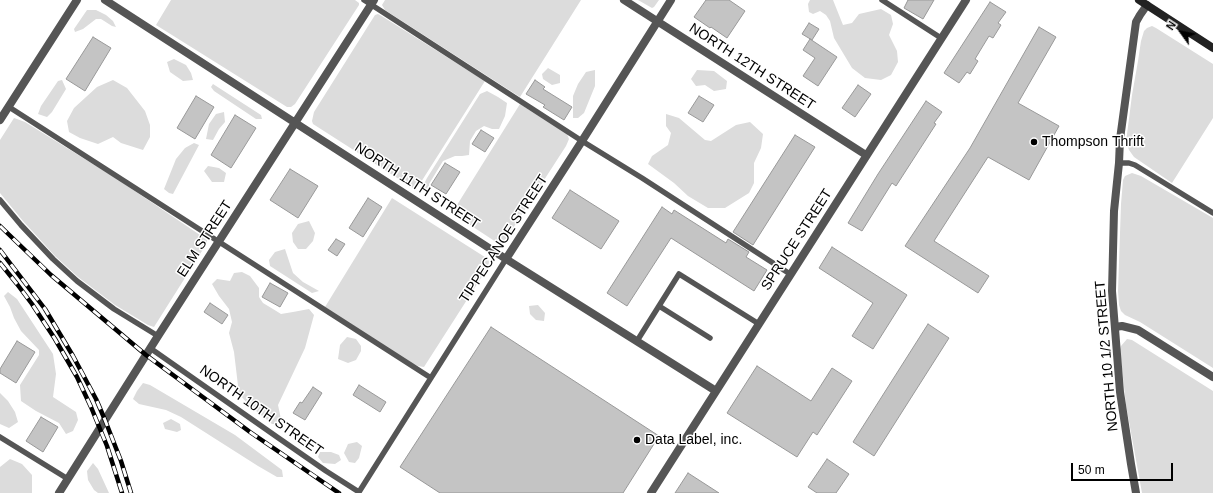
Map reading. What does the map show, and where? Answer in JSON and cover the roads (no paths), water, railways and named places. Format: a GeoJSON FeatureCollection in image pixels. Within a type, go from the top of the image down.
{"type":"FeatureCollection","features":[{"type":"Feature","properties":{"kind":"main road"},"geometry":{"type":"LineString","coordinates":[[1139,0],[1213,48]]}},
{"type":"Feature","properties":{"kind":"street"},"geometry":{"type":"LineString","coordinates":[[0,120],[77,0]]}},
{"type":"Feature","properties":{"kind":"street","name":"NORTH 11TH STREET"},"geometry":{"type":"LineString","coordinates":[[105,0],[506,259],[716,391]]}},
{"type":"Feature","properties":{"kind":"street","name":"NORTH 12TH STREET"},"geometry":{"type":"LineString","coordinates":[[624,0],[866,155]]}},
{"type":"Feature","properties":{"kind":"street","name":"TIPPECANOE STREET"},"geometry":{"type":"LineString","coordinates":[[506,259],[671,0]]}},
{"type":"Feature","properties":{"kind":"street","name":"SPRUCE STREET"},"geometry":{"type":"LineString","coordinates":[[651,493],[966,0]]}},
{"type":"Feature","properties":{"kind":"street","name":"ELM STREET"},"geometry":{"type":"LineString","coordinates":[[60,493],[150,348],[296,123],[369,2]]}},
{"type":"Feature","properties":{"kind":"street","name":"NORTH 10 1/2 STREET"},"geometry":{"type":"LineString","coordinates":[[1136,493],[1120,392],[1112,291],[1114,210],[1120,139],[1136,22],[1147,5]]}},
{"type":"Feature","properties":{"kind":"street"},"geometry":{"type":"LineString","coordinates":[[1115,327],[1122,326],[1138,330],[1213,377]]}},
{"type":"Feature","properties":{"kind":"lane"},"geometry":{"type":"LineString","coordinates":[[882,0],[941,38]]}},
{"type":"Feature","properties":{"kind":"lane"},"geometry":{"type":"LineString","coordinates":[[369,2],[790,274]]}},
{"type":"Feature","properties":{"kind":"lane"},"geometry":{"type":"LineString","coordinates":[[9,107],[431,378]]}},
{"type":"Feature","properties":{"kind":"lane"},"geometry":{"type":"LineString","coordinates":[[1119,163],[1129,163],[1135,165],[1213,213]]}},
{"type":"Feature","properties":{"kind":"lane"},"geometry":{"type":"LineString","coordinates":[[0,200],[53,259],[78,281],[114,309],[158,336]]}},
{"type":"Feature","properties":{"kind":"lane","name":"TIPPECANOE STREET"},"geometry":{"type":"LineString","coordinates":[[359,492],[506,259]]}},
{"type":"Feature","properties":{"kind":"lane"},"geometry":{"type":"LineString","coordinates":[[637,341],[679,274],[759,324]]}},
{"type":"Feature","properties":{"kind":"lane"},"geometry":{"type":"LineString","coordinates":[[659,306],[710,338]]}},
{"type":"Feature","properties":{"kind":"lane","name":"NORTH 10TH STREET"},"geometry":{"type":"LineString","coordinates":[[150,348],[276,437],[359,492]]}},
{"type":"Feature","properties":{"kind":"lane"},"geometry":{"type":"LineString","coordinates":[[0,437],[68,479]]}},
{"type":"Feature","properties":{"kind":"railway"},"geometry":{"type":"LineString","coordinates":[[0,226],[51,275],[146,355],[250,432],[339,493]]}},
{"type":"Feature","properties":{"kind":"railway"},"geometry":{"type":"LineString","coordinates":[[0,250],[45,309],[73,356],[96,399],[105,420],[121,461],[131,493]]}},
{"type":"Feature","properties":{"kind":"railway"},"geometry":{"type":"LineString","coordinates":[[0,263],[32,304],[55,339],[77,377],[107,446],[122,493]]}},
{"type":"Feature","properties":{"kind":"place","name":"Thompson Thrift"},"geometry":{"type":"Point","coordinates":[1034,142]}},
{"type":"Feature","properties":{"kind":"place","name":"Data Label, inc."},"geometry":{"type":"Point","coordinates":[637,440]}}]}
